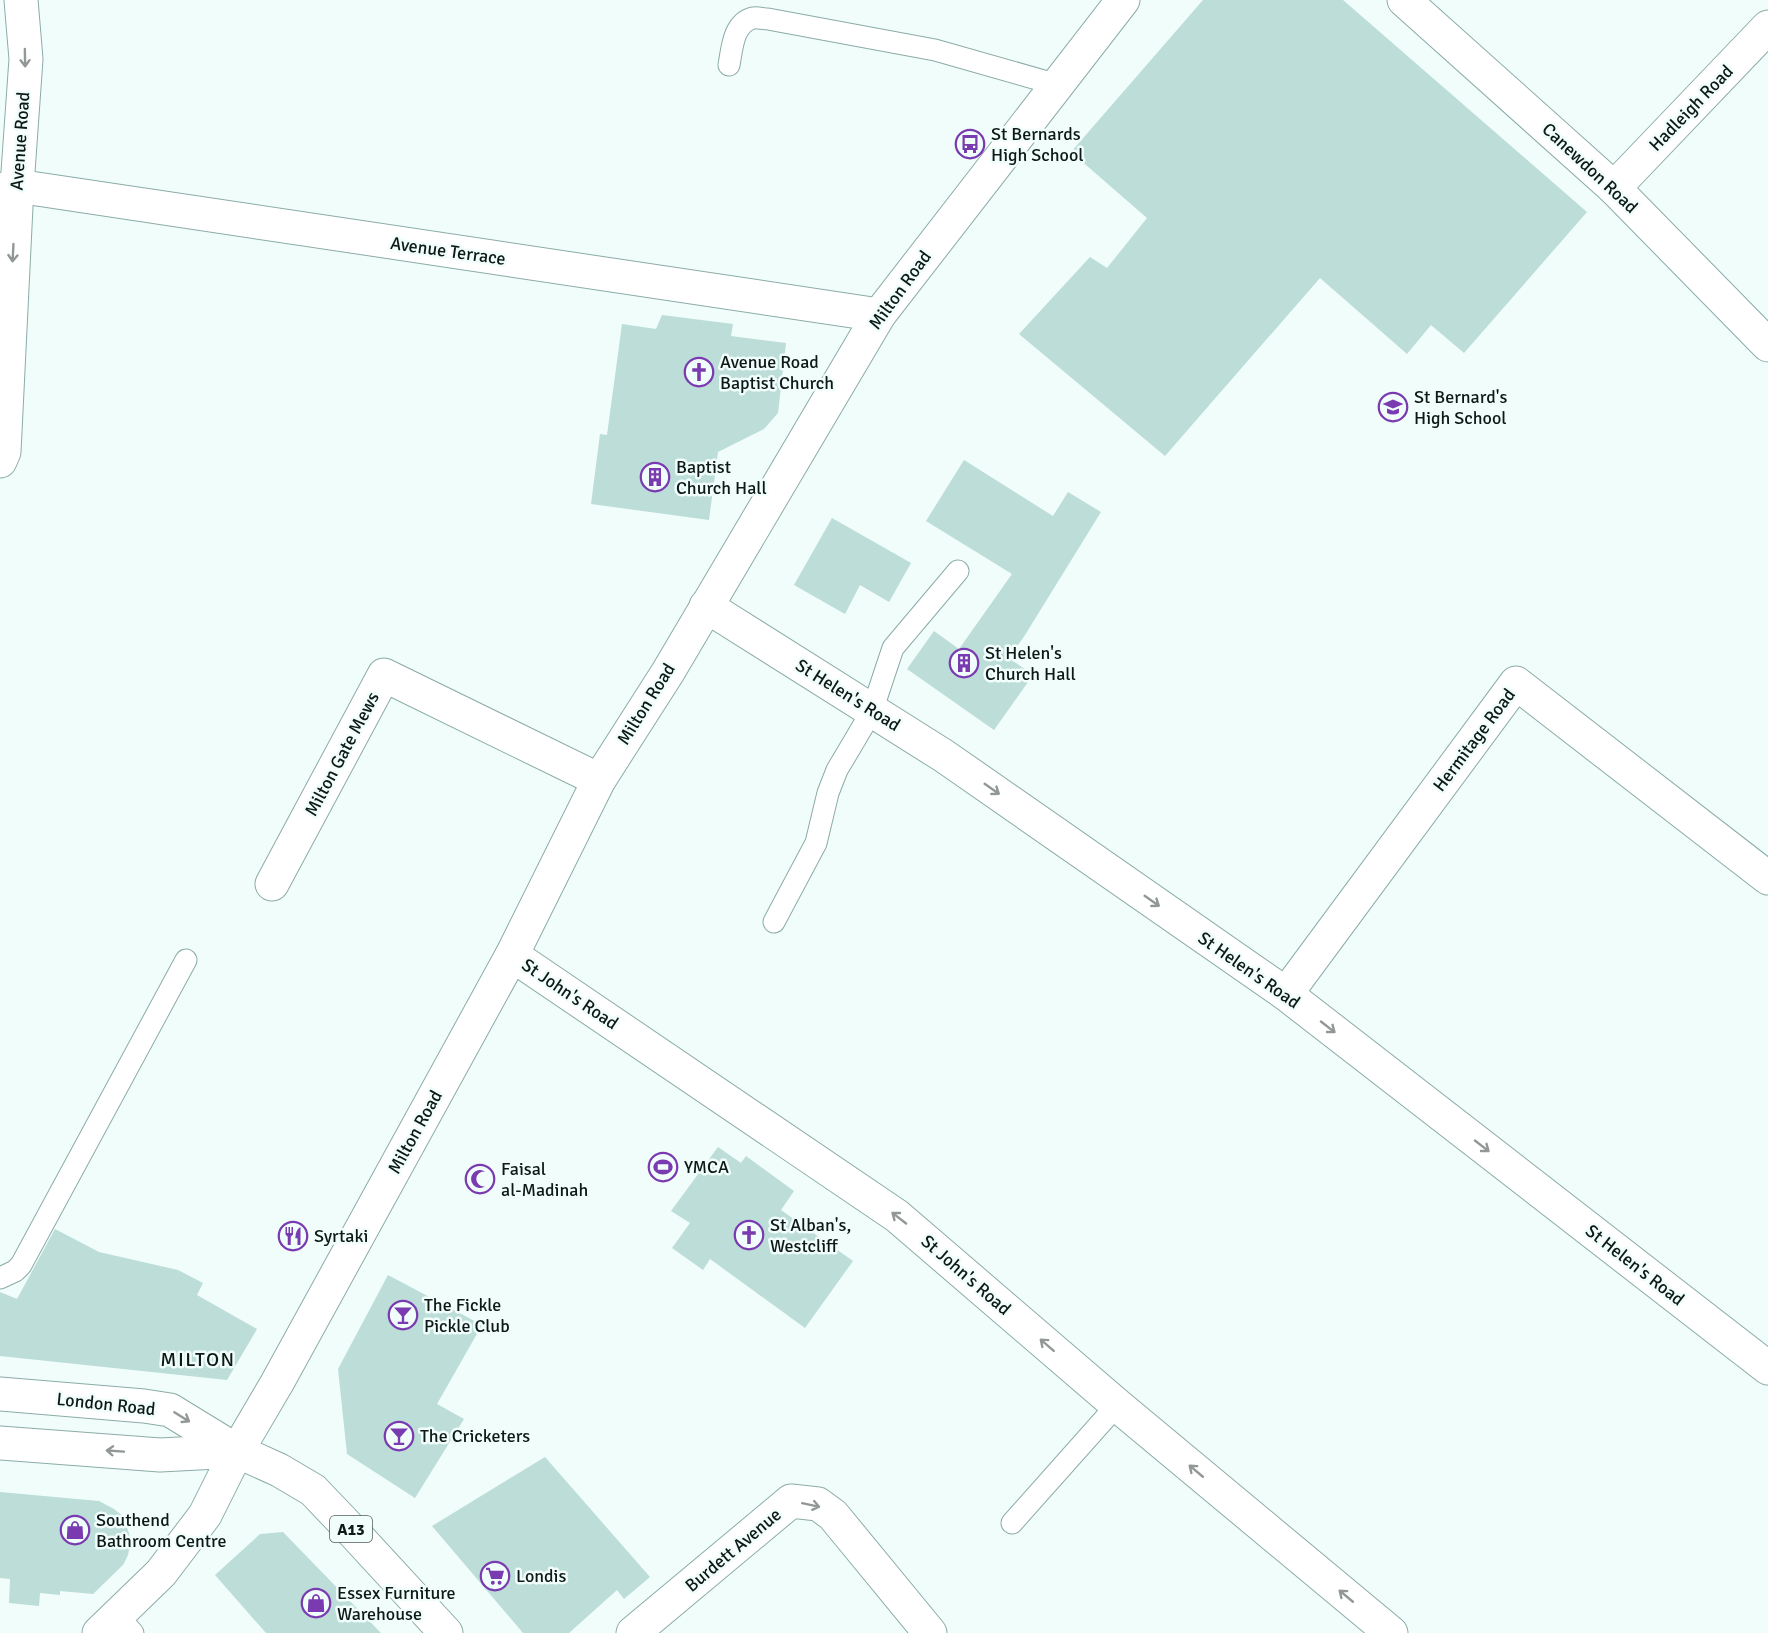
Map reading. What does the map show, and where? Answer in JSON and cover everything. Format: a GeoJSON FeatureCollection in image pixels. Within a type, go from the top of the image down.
{"type":"FeatureCollection","features":[{"type":"Feature","properties":{"kind":"street","name":"Avenue Road"},"geometry":{"type":"LineString","coordinates":[[0,461],[4,452],[8,188],[26,59],[21,0]]}},
{"type":"Feature","properties":{"kind":"street","name":"Milton Road"},"geometry":{"type":"LineString","coordinates":[[116,1627],[205,1515],[237,1451],[277,1383],[512,955],[599,780],[668,672],[879,315],[1123,0]]}},
{"type":"Feature","properties":{"kind":"street","name":"Canewdon Road"},"geometry":{"type":"LineString","coordinates":[[1404,0],[1614,188],[1768,345]]}},
{"type":"Feature","properties":{"kind":"street","name":"Hadleigh Road"},"geometry":{"type":"LineString","coordinates":[[1614,188],[1768,27]]}},
{"type":"Feature","properties":{"kind":"street","name":"Avenue Terrace"},"geometry":{"type":"LineString","coordinates":[[8,188],[879,315]]}},
{"type":"Feature","properties":{"kind":"street","name":"St Helen's Road"},"geometry":{"type":"LineString","coordinates":[[706,606],[945,756],[1286,994],[1768,1368]]}},
{"type":"Feature","properties":{"kind":"street","name":"Milton Gate Mews"},"geometry":{"type":"LineString","coordinates":[[272,884],[384,675],[599,780]]}},
{"type":"Feature","properties":{"kind":"street","name":"Hermitage Road"},"geometry":{"type":"LineString","coordinates":[[1286,994],[1516,683],[1768,878]]}},
{"type":"Feature","properties":{"kind":"street","name":"St John's Road"},"geometry":{"type":"LineString","coordinates":[[512,955],[897,1216],[1117,1405],[1391,1633]]}},
{"type":"Feature","properties":{"kind":"street","name":"London Road"},"geometry":{"type":"LineString","coordinates":[[0,1394],[170,1410],[237,1451],[279,1470],[313,1490],[446,1633]]}},
{"type":"Feature","properties":{"kind":"street","name":"London Road"},"geometry":{"type":"LineString","coordinates":[[0,1443],[160,1455],[237,1451]]}},
{"type":"Feature","properties":{"kind":"street","name":"Burdett Avenue"},"geometry":{"type":"LineString","coordinates":[[633,1633],[791,1501],[818,1504],[833,1515],[930,1633]]}},
{"type":"Feature","properties":{"kind":"lane"},"geometry":{"type":"LineString","coordinates":[[729,65],[736,32],[752,18],[935,50],[1058,85]]}},
{"type":"Feature","properties":{"kind":"lane"},"geometry":{"type":"LineString","coordinates":[[774,922],[816,843],[828,793],[837,770],[872,711],[893,648],[958,571]]}},
{"type":"Feature","properties":{"kind":"lane"},"geometry":{"type":"LineString","coordinates":[[0,1278],[15,1271],[21,1264],[186,960]]}},
{"type":"Feature","properties":{"kind":"lane"},"geometry":{"type":"LineString","coordinates":[[1012,1523],[1117,1405]]}},
{"type":"Feature","properties":{"kind":"building"},"geometry":{"type":"Polygon","coordinates":[[[1203,0],[1343,0],[1587,212],[1464,353],[1431,325],[1407,354],[1320,278],[1165,456],[1019,334],[1090,257],[1107,268],[1147,218],[1071,152],[1203,0]]]}},
{"type":"Feature","properties":{"kind":"building","name":"Avenue Road Baptist Church"},"geometry":{"type":"Polygon","coordinates":[[[662,315],[733,324],[731,336],[786,343],[778,413],[764,429],[718,452],[709,520],[591,504],[600,434],[607,435],[622,324],[656,329],[662,315]]]}},
{"type":"Feature","properties":{"kind":"building"},"geometry":{"type":"Polygon","coordinates":[[[964,460],[1053,516],[1068,492],[1101,512],[1009,658],[1033,675],[994,730],[907,669],[934,631],[959,649],[1012,574],[926,521],[964,460]]]}},
{"type":"Feature","properties":{"kind":"building"},"geometry":{"type":"Polygon","coordinates":[[[832,518],[911,563],[889,602],[860,585],[845,614],[794,585],[832,518]]]}},
{"type":"Feature","properties":{"kind":"building","name":"St Alban's, Westcliff"},"geometry":{"type":"Polygon","coordinates":[[[718,1147],[741,1163],[746,1156],[794,1191],[781,1210],[853,1261],[805,1328],[710,1259],[703,1270],[672,1248],[690,1223],[671,1211],[718,1147]]]}},
{"type":"Feature","properties":{"kind":"building"},"geometry":{"type":"Polygon","coordinates":[[[55,1229],[99,1252],[178,1270],[203,1283],[197,1295],[257,1329],[227,1380],[0,1356],[0,1292],[17,1299],[55,1229]]]}},
{"type":"Feature","properties":{"kind":"building"},"geometry":{"type":"Polygon","coordinates":[[[388,1275],[482,1325],[437,1404],[464,1419],[415,1498],[347,1454],[338,1369],[388,1275]]]}},
{"type":"Feature","properties":{"kind":"building"},"geometry":{"type":"Polygon","coordinates":[[[545,1457],[650,1577],[624,1599],[617,1590],[569,1633],[523,1633],[432,1526],[545,1457]]]}},
{"type":"Feature","properties":{"kind":"building"},"geometry":{"type":"Polygon","coordinates":[[[0,1492],[99,1501],[114,1509],[124,1517],[131,1540],[123,1565],[93,1594],[60,1591],[60,1595],[40,1593],[39,1606],[9,1603],[10,1579],[0,1578],[0,1492]]]}},
{"type":"Feature","properties":{"kind":"building"},"geometry":{"type":"Polygon","coordinates":[[[283,1532],[381,1633],[266,1633],[215,1575],[260,1534],[283,1532]]]}},
{"type":"Feature","properties":{"kind":"place","name":"St Bernards High School"},"geometry":{"type":"Point","coordinates":[970,144]}},
{"type":"Feature","properties":{"kind":"place","name":"Avenue Road Baptist Church"},"geometry":{"type":"Point","coordinates":[699,372]}},
{"type":"Feature","properties":{"kind":"place","name":"St Bernard's High School"},"geometry":{"type":"Point","coordinates":[1393,407]}},
{"type":"Feature","properties":{"kind":"place","name":"Baptist Church Hall"},"geometry":{"type":"Point","coordinates":[655,477]}},
{"type":"Feature","properties":{"kind":"place","name":"St Helen's Church Hall"},"geometry":{"type":"Point","coordinates":[964,663]}},
{"type":"Feature","properties":{"kind":"place","name":"YMCA"},"geometry":{"type":"Point","coordinates":[663,1167]}},
{"type":"Feature","properties":{"kind":"place","name":"Faisal al-Madinah"},"geometry":{"type":"Point","coordinates":[480,1179]}},
{"type":"Feature","properties":{"kind":"place","name":"St Alban's, Westcliff"},"geometry":{"type":"Point","coordinates":[749,1235]}},
{"type":"Feature","properties":{"kind":"place","name":"Syrtaki"},"geometry":{"type":"Point","coordinates":[293,1236]}},
{"type":"Feature","properties":{"kind":"place","name":"The Fickle Pickle Club"},"geometry":{"type":"Point","coordinates":[403,1315]}},
{"type":"Feature","properties":{"kind":"place","name":"The Cricketers"},"geometry":{"type":"Point","coordinates":[399,1436]}},
{"type":"Feature","properties":{"kind":"place","name":"Southend Bathroom Centre"},"geometry":{"type":"Point","coordinates":[75,1530]}},
{"type":"Feature","properties":{"kind":"place","name":"Londis"},"geometry":{"type":"Point","coordinates":[495,1576]}},
{"type":"Feature","properties":{"kind":"place","name":"Essex Furniture Warehouse"},"geometry":{"type":"Point","coordinates":[316,1603]}},
{"type":"Feature","properties":{"kind":"district","name":"MILTON"},"geometry":{"type":"Point","coordinates":[198,1359]}}]}
